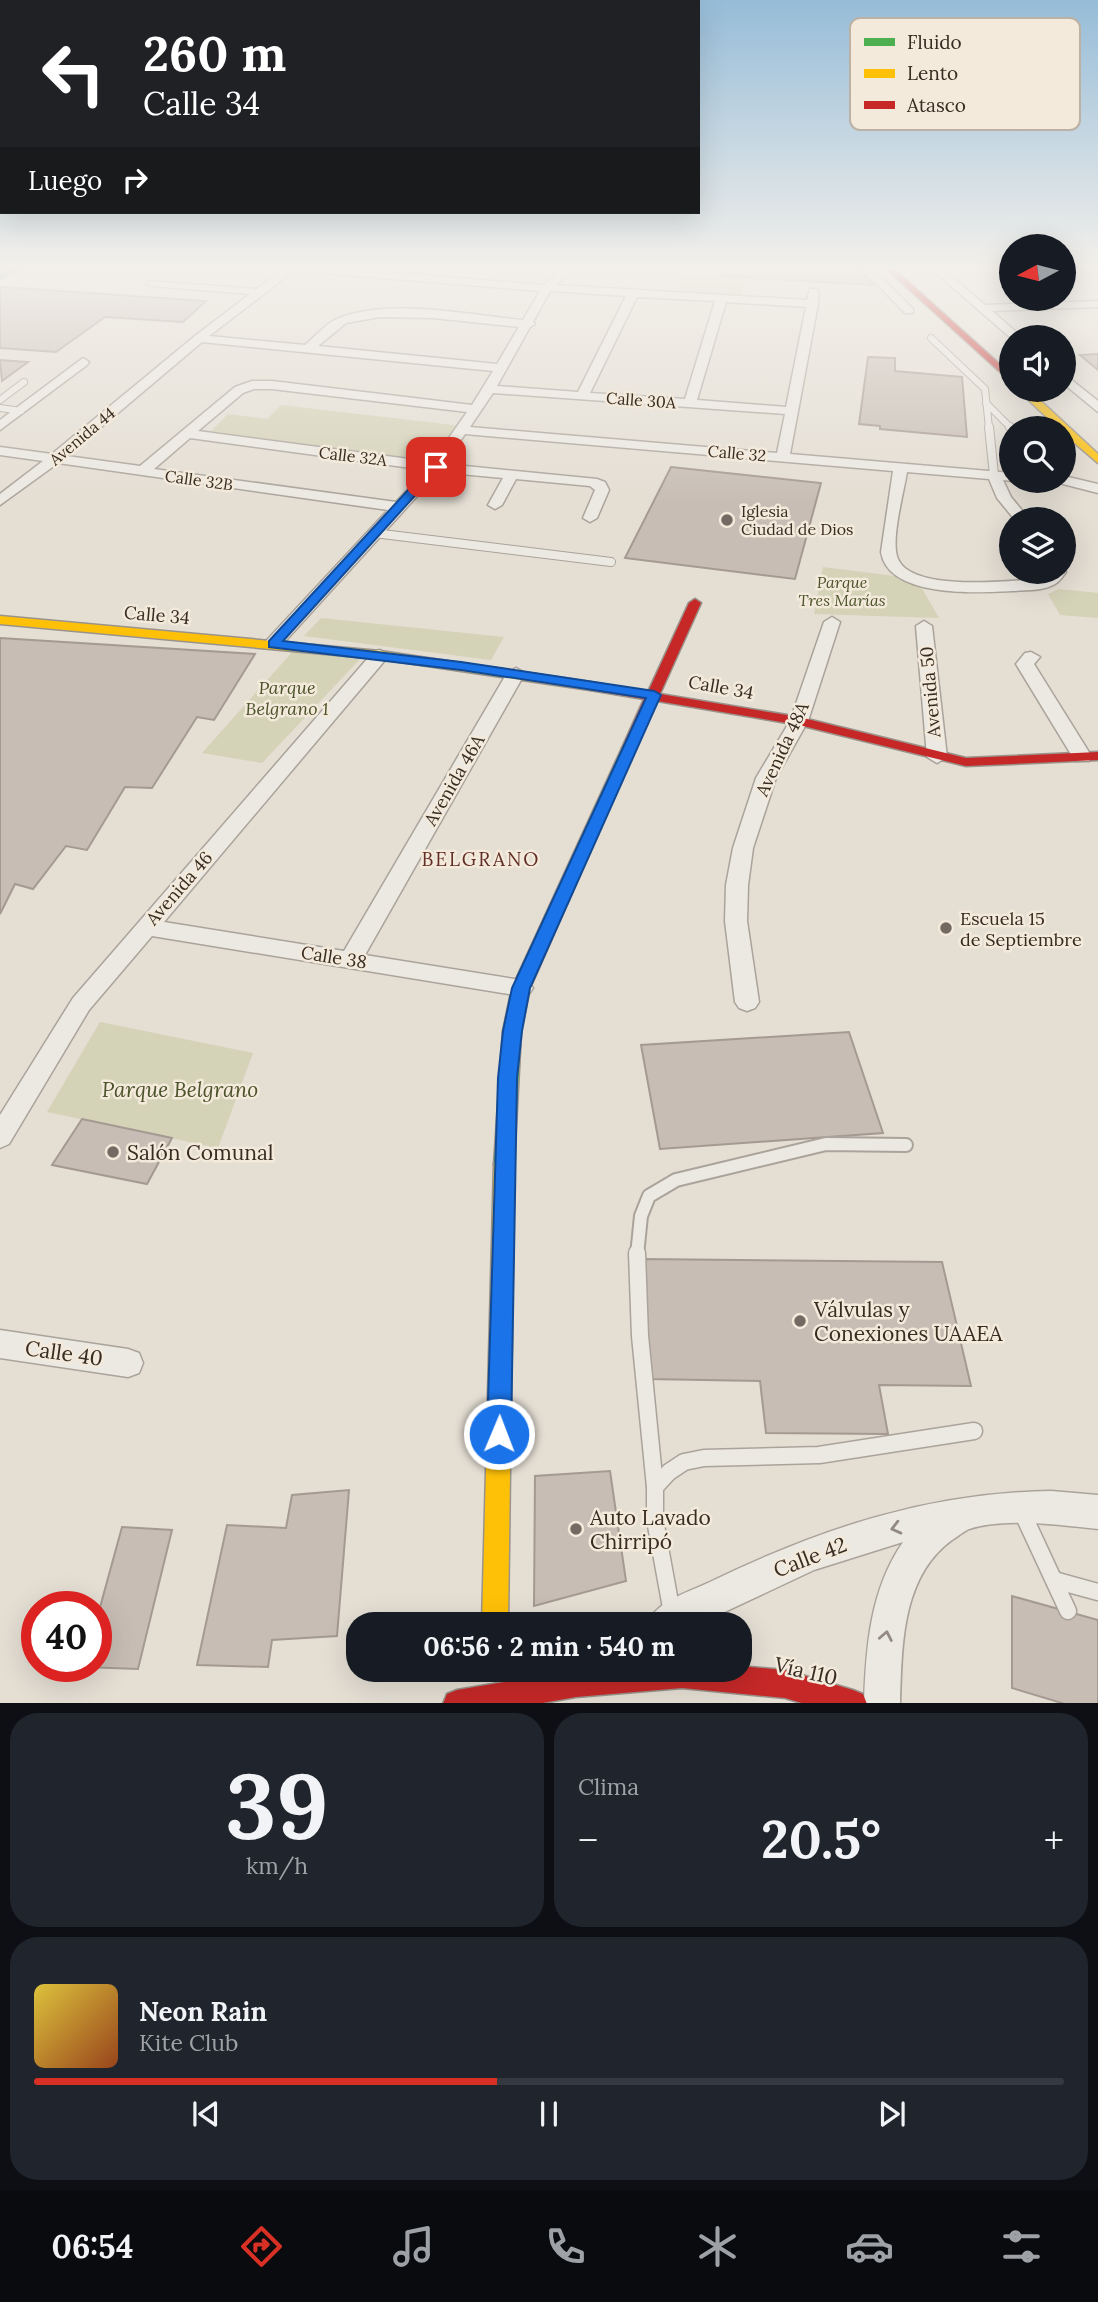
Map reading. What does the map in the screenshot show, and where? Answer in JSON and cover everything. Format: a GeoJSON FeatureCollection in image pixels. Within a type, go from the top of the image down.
{"type":"FeatureCollection","features":[{"type":"Feature","properties":{"kind":"main road"},"geometry":{"type":"LineString","coordinates":[[974,345],[999,368]]}},
{"type":"Feature","properties":{"kind":"main road"},"geometry":{"type":"LineString","coordinates":[[1036,402],[1098,460]]}},
{"type":"Feature","properties":{"kind":"main road"},"geometry":{"type":"LineString","coordinates":[[495,1612],[505,1137],[512,1031],[521,988],[695,603]]}},
{"type":"Feature","properties":{"kind":"main road","name":"Calle 34"},"geometry":{"type":"LineString","coordinates":[[0,620],[273,644],[516,673],[799,721],[937,757],[980,763],[1090,757]]}},
{"type":"Feature","properties":{"kind":"main road","name":"Vía 110"},"geometry":{"type":"LineString","coordinates":[[752,1681],[785,1684],[853,1703]]}},
{"type":"Feature","properties":{"kind":"main road","name":"Vía 110"},"geometry":{"type":"LineString","coordinates":[[457,1703],[494,1683]]}},
{"type":"Feature","properties":{"kind":"street","name":"Avenida 44"},"geometry":{"type":"LineString","coordinates":[[0,500],[55,459],[190,345]]}},
{"type":"Feature","properties":{"kind":"street"},"geometry":{"type":"LineString","coordinates":[[281,345],[502,368]]}},
{"type":"Feature","properties":{"kind":"street"},"geometry":{"type":"LineString","coordinates":[[273,644],[436,467],[515,345]]}},
{"type":"Feature","properties":{"kind":"street"},"geometry":{"type":"LineString","coordinates":[[583,396],[608,345]]}},
{"type":"Feature","properties":{"kind":"street"},"geometry":{"type":"LineString","coordinates":[[690,403],[707,345]]}},
{"type":"Feature","properties":{"kind":"street"},"geometry":{"type":"LineString","coordinates":[[783,457],[805,345]]}},
{"type":"Feature","properties":{"kind":"street"},"geometry":{"type":"LineString","coordinates":[[0,426],[83,362]]}},
{"type":"Feature","properties":{"kind":"street"},"geometry":{"type":"LineString","coordinates":[[143,471],[239,390],[252,385],[272,385],[476,409]]}},
{"type":"Feature","properties":{"kind":"street","name":"Calle 30A"},"geometry":{"type":"LineString","coordinates":[[489,389],[793,411]]}},
{"type":"Feature","properties":{"kind":"street"},"geometry":{"type":"LineString","coordinates":[[1076,389],[1098,408]]}},
{"type":"Feature","properties":{"kind":"street","name":"Calle 32"},"geometry":{"type":"LineString","coordinates":[[462,430],[999,476]]}},
{"type":"Feature","properties":{"kind":"street","name":"Calle 32A"},"geometry":{"type":"LineString","coordinates":[[187,434],[436,467],[592,482],[602,487],[590,518]]}},
{"type":"Feature","properties":{"kind":"street","name":"Calle 32B"},"geometry":{"type":"LineString","coordinates":[[0,451],[398,507]]}},
{"type":"Feature","properties":{"kind":"street"},"geometry":{"type":"LineString","coordinates":[[901,467],[889,549],[892,563],[908,575],[951,587],[1039,584]]}},
{"type":"Feature","properties":{"kind":"street"},"geometry":{"type":"LineString","coordinates":[[495,505],[511,475]]}},
{"type":"Feature","properties":{"kind":"street"},"geometry":{"type":"LineString","coordinates":[[994,475],[1004,498],[1012,507]]}},
{"type":"Feature","properties":{"kind":"street"},"geometry":{"type":"LineString","coordinates":[[1076,483],[1094,487]]}},
{"type":"Feature","properties":{"kind":"street","name":"Avenida 48A"},"geometry":{"type":"LineString","coordinates":[[747,1002],[736,920],[737,885],[743,848],[766,778],[799,721],[832,622]]}},
{"type":"Feature","properties":{"kind":"street","name":"Avenida 50"},"geometry":{"type":"LineString","coordinates":[[924,626],[937,757]]}},
{"type":"Feature","properties":{"kind":"street","name":"Avenida 46"},"geometry":{"type":"LineString","coordinates":[[0,1137],[81,1004],[380,655]]}},
{"type":"Feature","properties":{"kind":"street"},"geometry":{"type":"LineString","coordinates":[[1031,657],[1025,664],[1090,757]]}},
{"type":"Feature","properties":{"kind":"street","name":"Avenida 46A"},"geometry":{"type":"LineString","coordinates":[[351,959],[516,673]]}},
{"type":"Feature","properties":{"kind":"street","name":"Calle 38"},"geometry":{"type":"LineString","coordinates":[[145,927],[521,988]]}},
{"type":"Feature","properties":{"kind":"street","name":"Calle 40"},"geometry":{"type":"LineString","coordinates":[[0,1344],[128,1363]]}},
{"type":"Feature","properties":{"kind":"street","name":"Calle 42"},"geometry":{"type":"LineString","coordinates":[[689,1612],[783,1566],[870,1535],[962,1512],[1020,1507],[1076,1508],[1098,1513]]}},
{"type":"Feature","properties":{"kind":"street"},"geometry":{"type":"LineString","coordinates":[[881,1703],[884,1648],[895,1590],[922,1544],[962,1512]]}},
{"type":"Feature","properties":{"kind":"lane"},"geometry":{"type":"LineString","coordinates":[[939,345],[985,389],[994,475]]}},
{"type":"Feature","properties":{"kind":"lane"},"geometry":{"type":"LineString","coordinates":[[0,400],[24,382]]}},
{"type":"Feature","properties":{"kind":"lane"},"geometry":{"type":"LineString","coordinates":[[986,403],[999,416]]}},
{"type":"Feature","properties":{"kind":"lane"},"geometry":{"type":"LineString","coordinates":[[0,408],[21,411]]}},
{"type":"Feature","properties":{"kind":"lane"},"geometry":{"type":"LineString","coordinates":[[374,533],[611,562]]}},
{"type":"Feature","properties":{"kind":"lane"},"geometry":{"type":"LineString","coordinates":[[668,1612],[655,1520],[655,1487],[640,1353],[637,1258],[640,1228],[648,1197],[664,1184],[693,1175],[829,1143],[906,1145]]}},
{"type":"Feature","properties":{"kind":"lane"},"geometry":{"type":"LineString","coordinates":[[655,1487],[669,1472],[684,1462],[704,1458],[819,1455],[974,1432]]}},
{"type":"Feature","properties":{"kind":"lane"},"geometry":{"type":"LineString","coordinates":[[1020,1507],[1068,1611]]}},
{"type":"Feature","properties":{"kind":"lane"},"geometry":{"type":"LineString","coordinates":[[1054,1580],[1098,1592]]}},
{"type":"Feature","properties":{"kind":"green space"},"geometry":{"type":"Polygon","coordinates":[[[281,405],[462,426],[434,462],[211,431],[228,414],[267,419],[281,405]]]}},
{"type":"Feature","properties":{"kind":"green space","name":"Parque Tres Marías"},"geometry":{"type":"Polygon","coordinates":[[[823,567],[895,576],[920,585],[939,618],[814,614],[823,567]]]}},
{"type":"Feature","properties":{"kind":"green space"},"geometry":{"type":"Polygon","coordinates":[[[1059,589],[1098,593],[1098,618],[1060,615],[1048,594],[1059,589]]]}},
{"type":"Feature","properties":{"kind":"green space"},"geometry":{"type":"Polygon","coordinates":[[[321,618],[504,637],[491,660],[304,636],[321,618]]]}},
{"type":"Feature","properties":{"kind":"green space","name":"Parque Belgrano 1"},"geometry":{"type":"Polygon","coordinates":[[[295,649],[361,658],[262,763],[202,753],[295,649]]]}},
{"type":"Feature","properties":{"kind":"green space","name":"Parque Belgrano"},"geometry":{"type":"Polygon","coordinates":[[[100,1022],[253,1053],[218,1148],[47,1112],[100,1022]]]}},
{"type":"Feature","properties":{"kind":"building"},"geometry":{"type":"Polygon","coordinates":[[[0,345],[65,345],[56,352],[0,348],[0,345]]]}},
{"type":"Feature","properties":{"kind":"building"},"geometry":{"type":"Polygon","coordinates":[[[1098,354],[1098,370],[1080,355],[1098,354]]]}},
{"type":"Feature","properties":{"kind":"building"},"geometry":{"type":"Polygon","coordinates":[[[868,357],[895,358],[895,371],[962,377],[967,437],[880,429],[880,426],[859,424],[868,357]]]}},
{"type":"Feature","properties":{"kind":"building"},"geometry":{"type":"Polygon","coordinates":[[[0,360],[28,362],[2,381],[0,360]]]}},
{"type":"Feature","properties":{"kind":"building","name":"Iglesia Ciudad de Dios"},"geometry":{"type":"Polygon","coordinates":[[[671,467],[821,483],[795,579],[625,558],[671,467]]]}},
{"type":"Feature","properties":{"kind":"building"},"geometry":{"type":"Polygon","coordinates":[[[0,638],[255,654],[214,720],[197,717],[152,788],[125,787],[87,850],[66,846],[33,889],[15,884],[0,914],[0,638]]]}},
{"type":"Feature","properties":{"kind":"building"},"geometry":{"type":"Polygon","coordinates":[[[849,1032],[883,1133],[660,1149],[641,1045],[849,1032]]]}},
{"type":"Feature","properties":{"kind":"building","name":"Salón Comunal"},"geometry":{"type":"Polygon","coordinates":[[[82,1119],[172,1138],[147,1184],[52,1165],[82,1119]]]}},
{"type":"Feature","properties":{"kind":"building","name":"Válvulas y Conexiones UAAEA"},"geometry":{"type":"Polygon","coordinates":[[[642,1259],[942,1262],[971,1386],[879,1385],[888,1434],[766,1433],[760,1381],[648,1379],[642,1259]]]}},
{"type":"Feature","properties":{"kind":"building","name":"Auto Lavado Chirripó"},"geometry":{"type":"Polygon","coordinates":[[[610,1471],[626,1581],[534,1606],[535,1476],[610,1471]]]}},
{"type":"Feature","properties":{"kind":"building"},"geometry":{"type":"Polygon","coordinates":[[[349,1490],[337,1636],[272,1640],[268,1667],[197,1665],[227,1525],[286,1528],[292,1495],[349,1490]]]}},
{"type":"Feature","properties":{"kind":"building"},"geometry":{"type":"Polygon","coordinates":[[[122,1527],[172,1530],[138,1669],[112,1668],[112,1591],[104,1591],[122,1527]]]}},
{"type":"Feature","properties":{"kind":"building"},"geometry":{"type":"Polygon","coordinates":[[[1012,1596],[1098,1620],[1098,1703],[1062,1703],[1012,1688],[1012,1596]]]}},
{"type":"Feature","properties":{"kind":"traffic: fast"},"geometry":{"type":"LineString","coordinates":[[504,1164],[512,1031],[521,988],[629,748]]}},
{"type":"Feature","properties":{"kind":"traffic: slow"},"geometry":{"type":"LineString","coordinates":[[1036,402],[1098,460]]}},
{"type":"Feature","properties":{"kind":"traffic: slow"},"geometry":{"type":"LineString","coordinates":[[0,620],[380,655],[590,686]]}},
{"type":"Feature","properties":{"kind":"traffic: slow"},"geometry":{"type":"LineString","coordinates":[[495,1612],[504,1164]]}},
{"type":"Feature","properties":{"kind":"traffic: jam"},"geometry":{"type":"LineString","coordinates":[[974,345],[999,368]]}},
{"type":"Feature","properties":{"kind":"traffic: jam"},"geometry":{"type":"LineString","coordinates":[[629,748],[695,603]]}},
{"type":"Feature","properties":{"kind":"traffic: jam"},"geometry":{"type":"LineString","coordinates":[[590,686],[799,721],[966,762],[1098,756]]}},
{"type":"Feature","properties":{"kind":"traffic: jam"},"geometry":{"type":"LineString","coordinates":[[463,1703],[576,1683],[682,1674],[785,1684],[850,1703]]}},
{"type":"Feature","properties":{"kind":"place","name":"Iglesia Ciudad de Dios"},"geometry":{"type":"Point","coordinates":[727,520]}},
{"type":"Feature","properties":{"kind":"place","name":"Escuela 15 de Septiembre"},"geometry":{"type":"Point","coordinates":[946,928]}},
{"type":"Feature","properties":{"kind":"place","name":"Salón Comunal"},"geometry":{"type":"Point","coordinates":[113,1152]}},
{"type":"Feature","properties":{"kind":"place","name":"Válvulas y Conexiones UAAEA"},"geometry":{"type":"Point","coordinates":[800,1321]}},
{"type":"Feature","properties":{"kind":"place","name":"Auto Lavado Chirripó"},"geometry":{"type":"Point","coordinates":[576,1529]}},
{"type":"Feature","properties":{"kind":"district","name":"BELGRANO"},"geometry":{"type":"Point","coordinates":[481,859]}},
{"type":"Feature","properties":{"kind":"route"},"geometry":{"type":"LineString","coordinates":[[436,467],[273,644],[516,673],[654,695],[521,988],[512,1031],[505,1137],[499,1434]]}}]}
